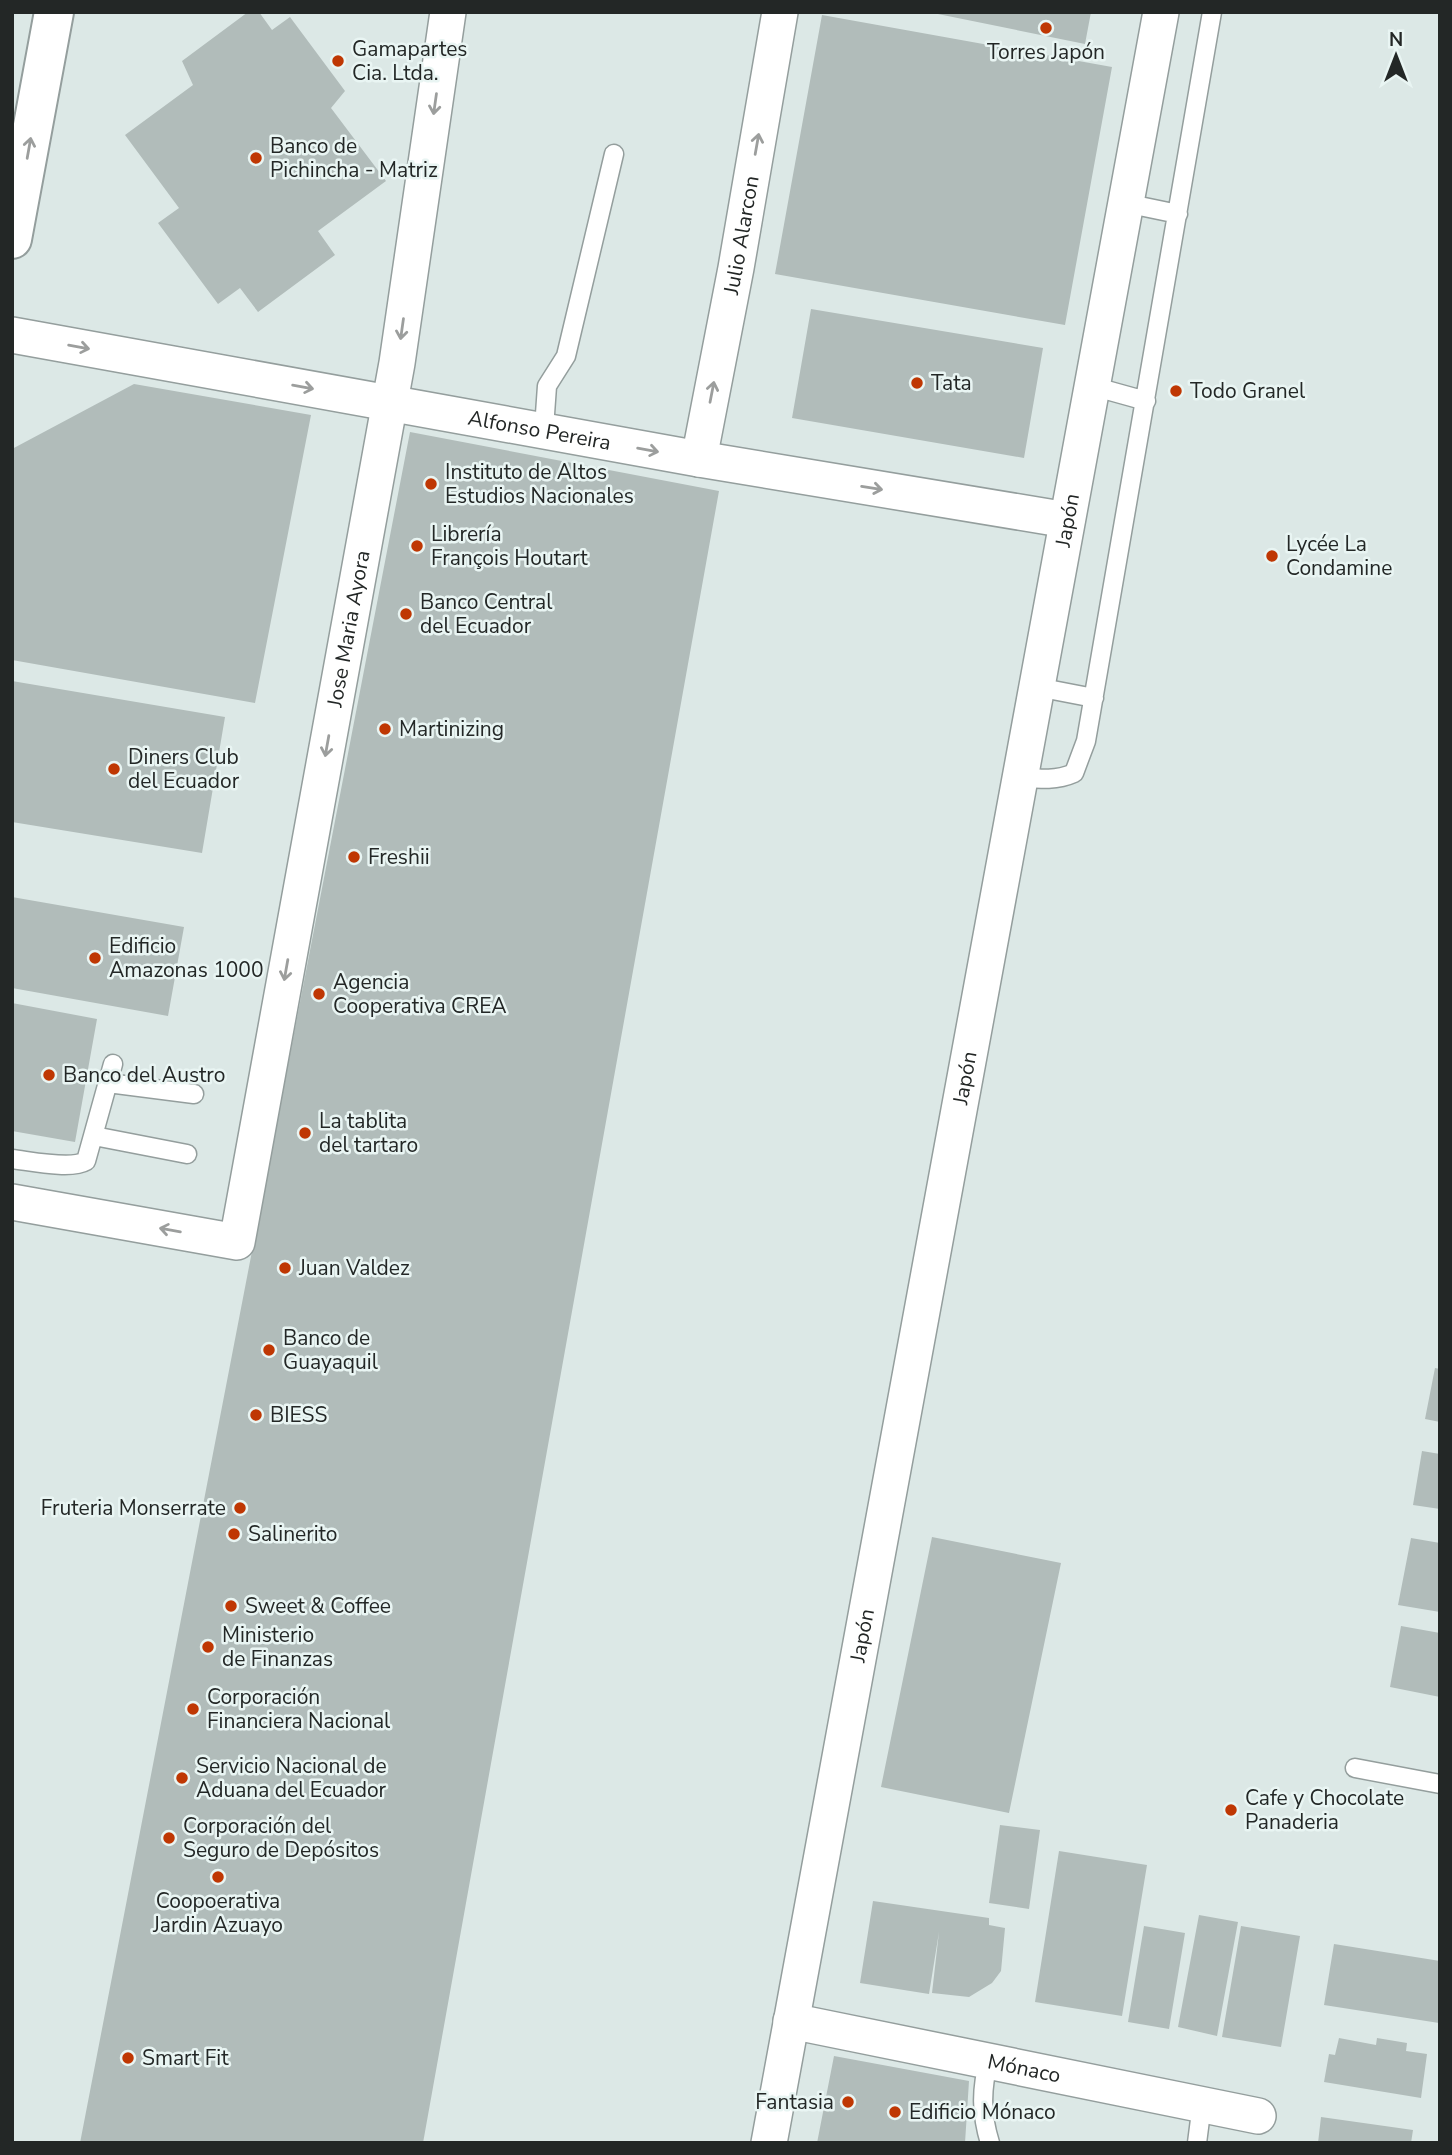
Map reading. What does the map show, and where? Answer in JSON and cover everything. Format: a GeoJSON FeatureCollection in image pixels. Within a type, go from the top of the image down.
{"type":"FeatureCollection","features":[{"type":"Feature","properties":{"kind":"main road"},"geometry":{"type":"LineString","coordinates":[[12,239],[54,12]]}},
{"type":"Feature","properties":{"kind":"street","name":"Jose Maria Ayora"},"geometry":{"type":"LineString","coordinates":[[12,1202],[237,1242],[390,402],[448,12]]}},
{"type":"Feature","properties":{"kind":"street","name":"Julio Alarcon"},"geometry":{"type":"LineString","coordinates":[[699,459],[736,268],[780,12]]}},
{"type":"Feature","properties":{"kind":"street","name":"Japón"},"geometry":{"type":"LineString","coordinates":[[769,2143],[1161,12]]}},
{"type":"Feature","properties":{"kind":"street","name":"Alfonso Pereira"},"geometry":{"type":"LineString","coordinates":[[12,335],[699,459],[1067,520]]}},
{"type":"Feature","properties":{"kind":"street","name":"Mónaco"},"geometry":{"type":"LineString","coordinates":[[791,2021],[1258,2116]]}},
{"type":"Feature","properties":{"kind":"lane"},"geometry":{"type":"LineString","coordinates":[[1020,778],[1051,780],[1074,773],[1086,741],[1212,12]]}},
{"type":"Feature","properties":{"kind":"lane"},"geometry":{"type":"LineString","coordinates":[[540,430],[545,414],[547,386],[566,356],[614,154]]}},
{"type":"Feature","properties":{"kind":"lane"},"geometry":{"type":"LineString","coordinates":[[1125,203],[1178,214]]}},
{"type":"Feature","properties":{"kind":"lane"},"geometry":{"type":"LineString","coordinates":[[1092,386],[1146,401]]}},
{"type":"Feature","properties":{"kind":"lane"},"geometry":{"type":"LineString","coordinates":[[1037,687],[1094,698]]}},
{"type":"Feature","properties":{"kind":"lane"},"geometry":{"type":"LineString","coordinates":[[12,1159],[53,1164],[81,1164],[86,1161],[113,1064]]}},
{"type":"Feature","properties":{"kind":"lane"},"geometry":{"type":"LineString","coordinates":[[108,1083],[194,1094]]}},
{"type":"Feature","properties":{"kind":"lane"},"geometry":{"type":"LineString","coordinates":[[94,1136],[187,1154]]}},
{"type":"Feature","properties":{"kind":"lane"},"geometry":{"type":"LineString","coordinates":[[1355,1768],[1440,1784]]}},
{"type":"Feature","properties":{"kind":"lane"},"geometry":{"type":"LineString","coordinates":[[989,2060],[982,2093],[984,2125],[990,2143]]}},
{"type":"Feature","properties":{"kind":"lane"},"geometry":{"type":"LineString","coordinates":[[1196,2143],[1202,2104]]}},
{"type":"Feature","properties":{"kind":"building","name":"Banco de Pichincha - Matriz"},"geometry":{"type":"Polygon","coordinates":[[[248,12],[259,12],[272,30],[290,17],[345,91],[331,108],[386,181],[318,231],[335,255],[258,312],[240,288],[218,304],[158,223],[179,208],[125,135],[193,85],[182,61],[248,12]]]}},
{"type":"Feature","properties":{"kind":"building","name":"Torres Japón"},"geometry":{"type":"Polygon","coordinates":[[[928,12],[1091,12],[1085,44],[928,12]]]}},
{"type":"Feature","properties":{"kind":"building"},"geometry":{"type":"Polygon","coordinates":[[[822,15],[1112,67],[1065,325],[775,274],[822,15]]]}},
{"type":"Feature","properties":{"kind":"building","name":"Tata"},"geometry":{"type":"Polygon","coordinates":[[[811,309],[1043,348],[1024,458],[792,418],[811,309]]]}},
{"type":"Feature","properties":{"kind":"building"},"geometry":{"type":"Polygon","coordinates":[[[134,384],[311,415],[255,703],[12,660],[12,449],[134,384]]]}},
{"type":"Feature","properties":{"kind":"building"},"geometry":{"type":"Polygon","coordinates":[[[410,432],[719,491],[423,2143],[80,2143],[410,432]]]}},
{"type":"Feature","properties":{"kind":"building","name":"Diners Club del Ecuador"},"geometry":{"type":"Polygon","coordinates":[[[12,681],[225,717],[202,853],[12,822],[12,681]]]}},
{"type":"Feature","properties":{"kind":"building","name":"Edificio Amazonas 1000"},"geometry":{"type":"Polygon","coordinates":[[[12,897],[184,927],[168,1016],[12,988],[12,897]]]}},
{"type":"Feature","properties":{"kind":"building","name":"Banco del Austro"},"geometry":{"type":"Polygon","coordinates":[[[12,1003],[97,1019],[75,1142],[12,1131],[12,1003]]]}},
{"type":"Feature","properties":{"kind":"building"},"geometry":{"type":"Polygon","coordinates":[[[1435,1368],[1440,1369],[1440,1422],[1425,1419],[1435,1368]]]}},
{"type":"Feature","properties":{"kind":"building"},"geometry":{"type":"Polygon","coordinates":[[[1422,1451],[1440,1454],[1440,1509],[1413,1505],[1422,1451]]]}},
{"type":"Feature","properties":{"kind":"building"},"geometry":{"type":"Polygon","coordinates":[[[932,1537],[1061,1563],[1009,1813],[881,1787],[932,1537]]]}},
{"type":"Feature","properties":{"kind":"building"},"geometry":{"type":"Polygon","coordinates":[[[1411,1538],[1440,1543],[1440,1612],[1398,1605],[1411,1538]]]}},
{"type":"Feature","properties":{"kind":"building"},"geometry":{"type":"Polygon","coordinates":[[[1401,1626],[1440,1633],[1440,1697],[1390,1687],[1401,1626]]]}},
{"type":"Feature","properties":{"kind":"building"},"geometry":{"type":"Polygon","coordinates":[[[1000,1825],[1040,1830],[1029,1909],[989,1903],[1000,1825]]]}},
{"type":"Feature","properties":{"kind":"building"},"geometry":{"type":"Polygon","coordinates":[[[1059,1851],[1147,1865],[1122,2016],[1035,2002],[1059,1851]]]}},
{"type":"Feature","properties":{"kind":"building"},"geometry":{"type":"Polygon","coordinates":[[[873,1901],[989,1918],[989,1925],[1005,1928],[1001,1971],[992,1983],[969,1997],[932,1993],[939,1932],[929,1994],[860,1983],[873,1901]]]}},
{"type":"Feature","properties":{"kind":"building"},"geometry":{"type":"Polygon","coordinates":[[[1199,1915],[1238,1922],[1217,2036],[1178,2027],[1199,1915]]]}},
{"type":"Feature","properties":{"kind":"building"},"geometry":{"type":"Polygon","coordinates":[[[1144,1926],[1185,1933],[1169,2029],[1128,2022],[1144,1926]]]}},
{"type":"Feature","properties":{"kind":"building"},"geometry":{"type":"Polygon","coordinates":[[[1241,1926],[1300,1936],[1281,2047],[1222,2037],[1241,1926]]]}},
{"type":"Feature","properties":{"kind":"building"},"geometry":{"type":"Polygon","coordinates":[[[1334,1944],[1440,1961],[1439,2023],[1324,2005],[1334,1944]]]}},
{"type":"Feature","properties":{"kind":"building"},"geometry":{"type":"Polygon","coordinates":[[[1339,2038],[1376,2045],[1377,2038],[1407,2043],[1406,2051],[1427,2054],[1421,2098],[1324,2082],[1329,2054],[1335,2055],[1339,2038]]]}},
{"type":"Feature","properties":{"kind":"building","name":"Edificio Mónaco"},"geometry":{"type":"Polygon","coordinates":[[[834,2056],[969,2081],[965,2143],[817,2143],[834,2056]]]}},
{"type":"Feature","properties":{"kind":"building"},"geometry":{"type":"Polygon","coordinates":[[[1321,2117],[1413,2130],[1411,2143],[1318,2143],[1321,2117]]]}},
{"type":"Feature","properties":{"kind":"place","name":"Torres Japón"},"geometry":{"type":"Point","coordinates":[1046,28]}},
{"type":"Feature","properties":{"kind":"place","name":"Gamapartes Cia. Ltda."},"geometry":{"type":"Point","coordinates":[338,61]}},
{"type":"Feature","properties":{"kind":"place","name":"Banco de Pichincha - Matriz"},"geometry":{"type":"Point","coordinates":[256,158]}},
{"type":"Feature","properties":{"kind":"place","name":"Tata"},"geometry":{"type":"Point","coordinates":[917,383]}},
{"type":"Feature","properties":{"kind":"place","name":"Todo Granel"},"geometry":{"type":"Point","coordinates":[1176,391]}},
{"type":"Feature","properties":{"kind":"place","name":"Instituto de Altos Estudios Nacionales"},"geometry":{"type":"Point","coordinates":[431,484]}},
{"type":"Feature","properties":{"kind":"place","name":"Librería François Houtart"},"geometry":{"type":"Point","coordinates":[417,546]}},
{"type":"Feature","properties":{"kind":"place","name":"Lycée La Condamine"},"geometry":{"type":"Point","coordinates":[1272,556]}},
{"type":"Feature","properties":{"kind":"place","name":"Banco Central del Ecuador"},"geometry":{"type":"Point","coordinates":[406,614]}},
{"type":"Feature","properties":{"kind":"place","name":"Martinizing"},"geometry":{"type":"Point","coordinates":[385,729]}},
{"type":"Feature","properties":{"kind":"place","name":"Diners Club del Ecuador"},"geometry":{"type":"Point","coordinates":[114,769]}},
{"type":"Feature","properties":{"kind":"place","name":"Freshii"},"geometry":{"type":"Point","coordinates":[354,857]}},
{"type":"Feature","properties":{"kind":"place","name":"Edificio Amazonas 1000"},"geometry":{"type":"Point","coordinates":[95,958]}},
{"type":"Feature","properties":{"kind":"place","name":"Agencia Cooperativa CREA"},"geometry":{"type":"Point","coordinates":[319,994]}},
{"type":"Feature","properties":{"kind":"place","name":"Banco del Austro"},"geometry":{"type":"Point","coordinates":[49,1075]}},
{"type":"Feature","properties":{"kind":"place","name":"La tablita del tartaro"},"geometry":{"type":"Point","coordinates":[305,1133]}},
{"type":"Feature","properties":{"kind":"place","name":"Juan Valdez"},"geometry":{"type":"Point","coordinates":[285,1268]}},
{"type":"Feature","properties":{"kind":"place","name":"Banco de Guayaquil"},"geometry":{"type":"Point","coordinates":[269,1350]}},
{"type":"Feature","properties":{"kind":"place","name":"BIESS"},"geometry":{"type":"Point","coordinates":[256,1415]}},
{"type":"Feature","properties":{"kind":"place","name":"Fruteria Monserrate"},"geometry":{"type":"Point","coordinates":[240,1508]}},
{"type":"Feature","properties":{"kind":"place","name":"Salinerito"},"geometry":{"type":"Point","coordinates":[234,1534]}},
{"type":"Feature","properties":{"kind":"place","name":"Sweet & Coffee"},"geometry":{"type":"Point","coordinates":[231,1606]}},
{"type":"Feature","properties":{"kind":"place","name":"Ministerio de Finanzas"},"geometry":{"type":"Point","coordinates":[208,1647]}},
{"type":"Feature","properties":{"kind":"place","name":"Corporación Financiera Nacional"},"geometry":{"type":"Point","coordinates":[193,1709]}},
{"type":"Feature","properties":{"kind":"place","name":"Servicio Nacional de Aduana del Ecuador"},"geometry":{"type":"Point","coordinates":[182,1778]}},
{"type":"Feature","properties":{"kind":"place","name":"Cafe y Chocolate Panaderia"},"geometry":{"type":"Point","coordinates":[1231,1810]}},
{"type":"Feature","properties":{"kind":"place","name":"Corporación del Seguro de Depósitos"},"geometry":{"type":"Point","coordinates":[169,1838]}},
{"type":"Feature","properties":{"kind":"place","name":"Coopoerativa Jardin Azuayo"},"geometry":{"type":"Point","coordinates":[218,1877]}},
{"type":"Feature","properties":{"kind":"place","name":"Smart Fit"},"geometry":{"type":"Point","coordinates":[128,2058]}},
{"type":"Feature","properties":{"kind":"place","name":"Fantasia"},"geometry":{"type":"Point","coordinates":[848,2102]}},
{"type":"Feature","properties":{"kind":"place","name":"Edificio Mónaco"},"geometry":{"type":"Point","coordinates":[895,2112]}}]}
